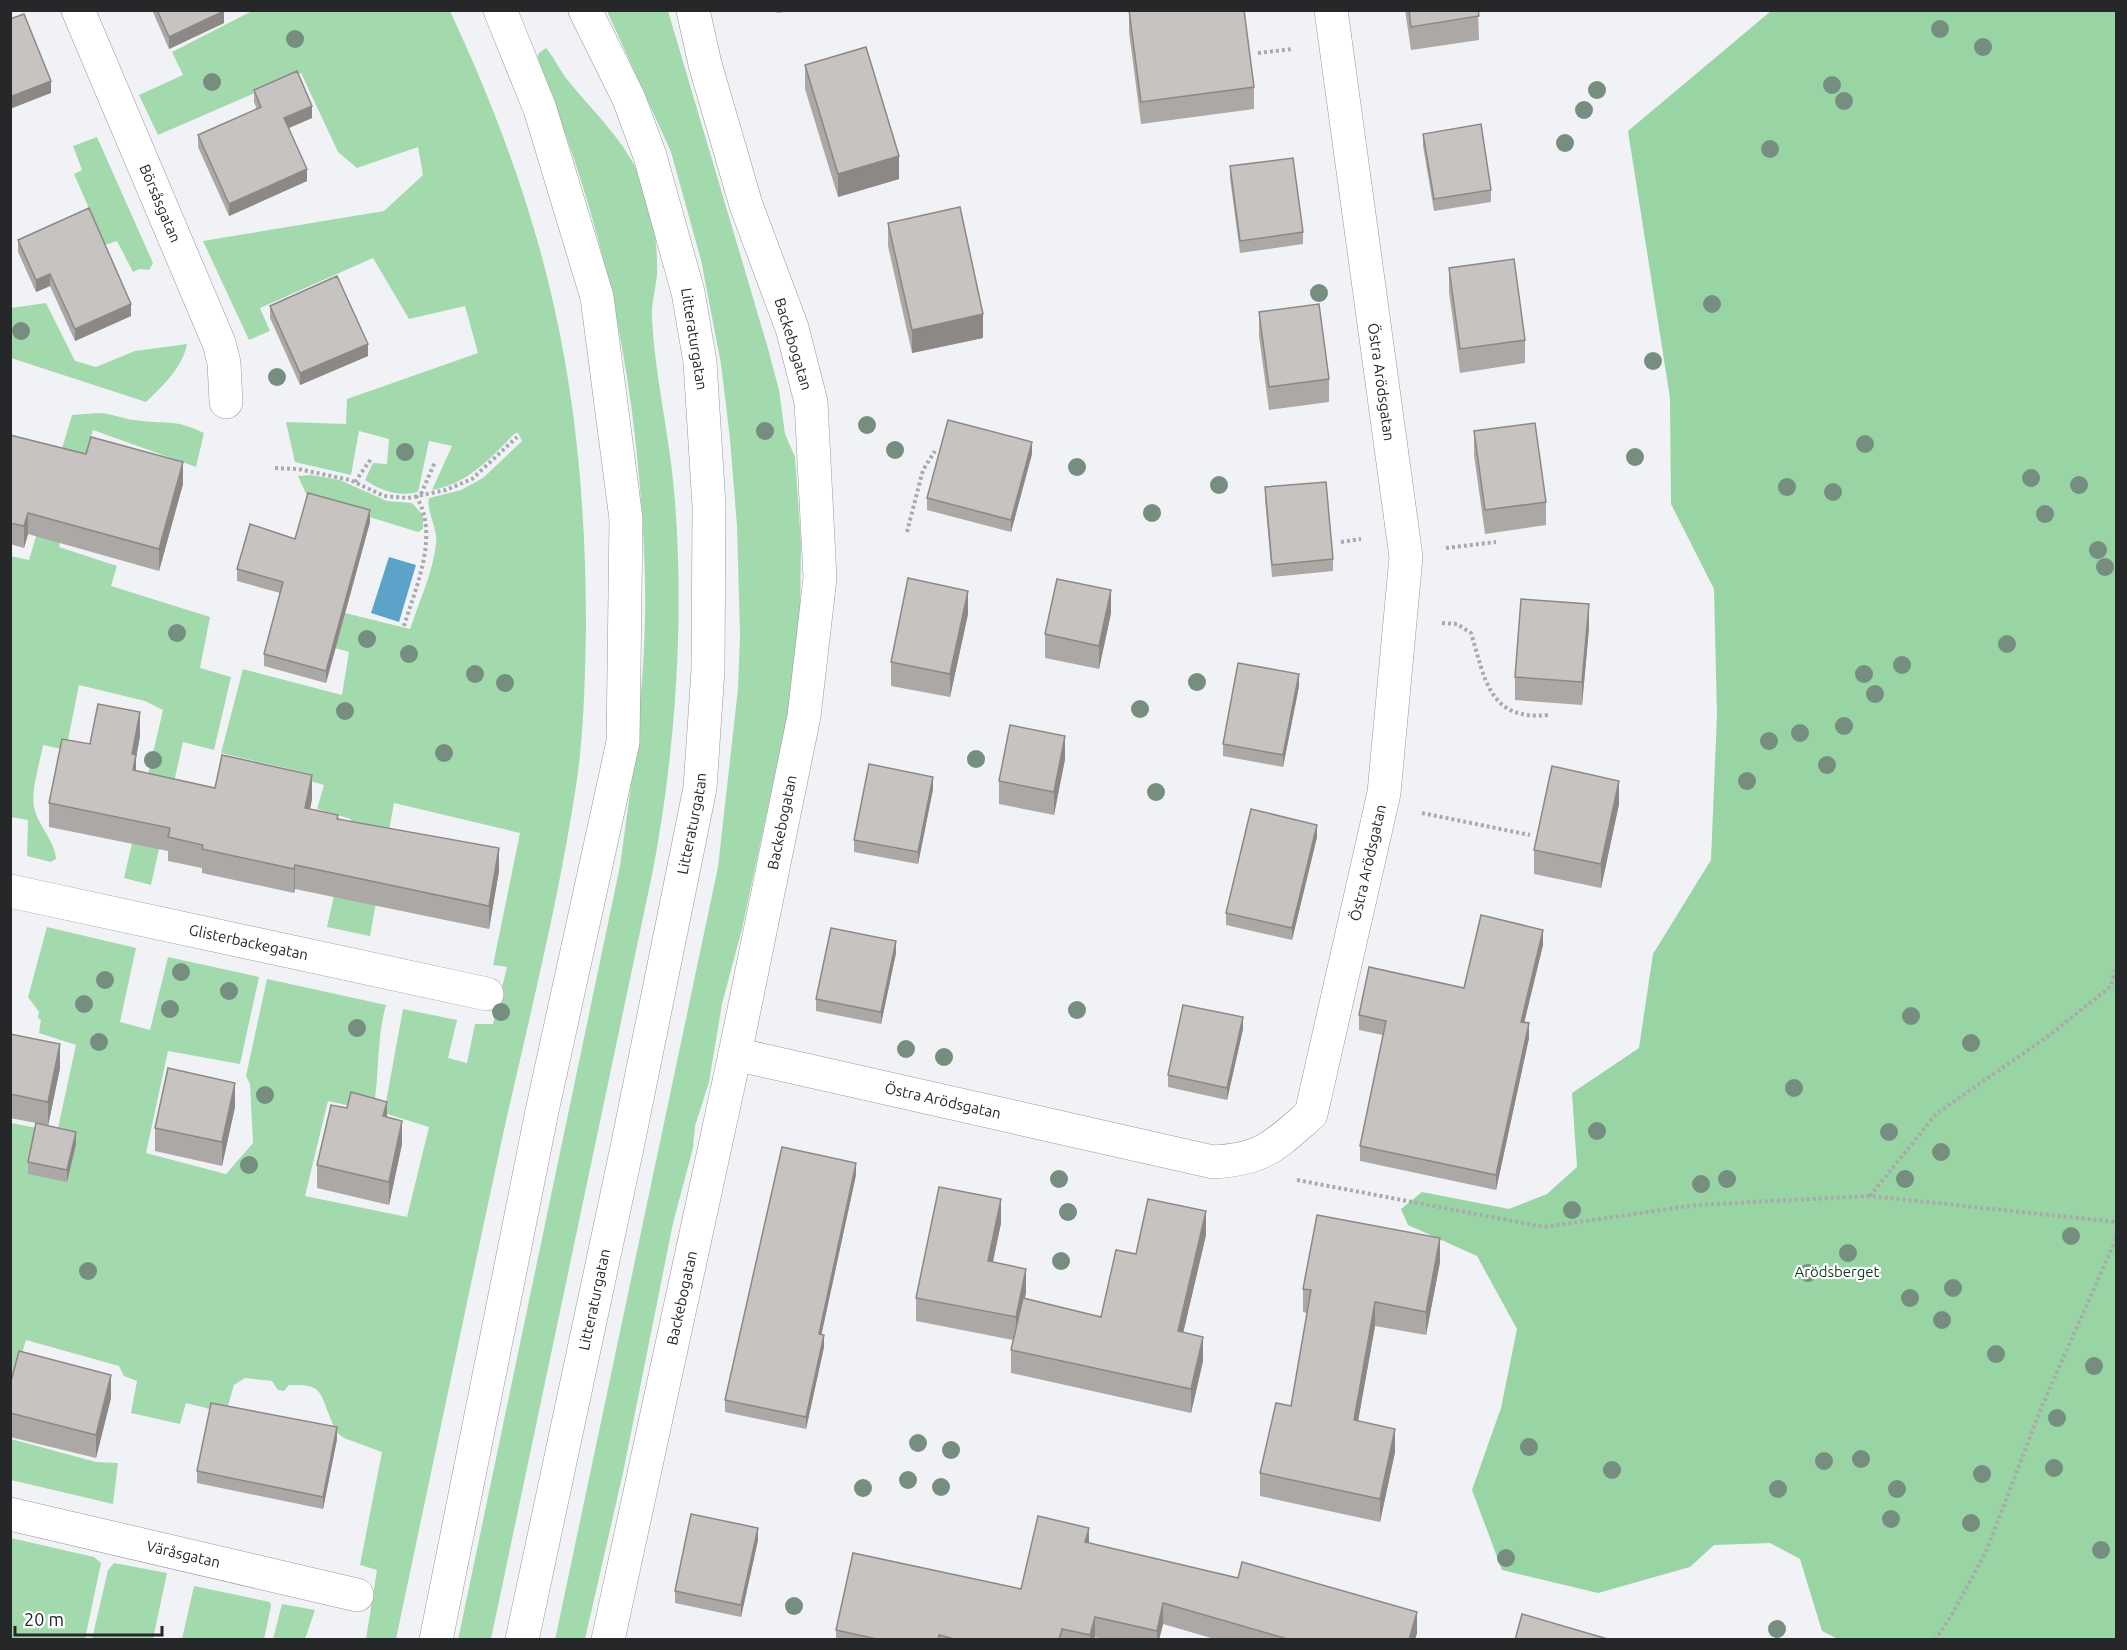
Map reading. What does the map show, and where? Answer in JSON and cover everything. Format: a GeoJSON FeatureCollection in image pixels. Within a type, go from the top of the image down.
{"type":"FeatureCollection","features":[{"type":"Feature","properties":{"kind":"street","name":"Börsåsgatan"},"geometry":{"type":"LineString","coordinates":[[78,10],[219,344],[224,363],[226,402]]}},
{"type":"Feature","properties":{"kind":"street"},"geometry":{"type":"LineString","coordinates":[[436,1640],[545,1100],[623,742],[626,519],[597,297],[540,109],[500,10]]}},
{"type":"Feature","properties":{"kind":"street","name":"Litteraturgatan"},"geometry":{"type":"LineString","coordinates":[[522,1640],[626,1155],[700,788],[708,670],[710,507],[700,362],[688,292],[650,156],[628,99],[585,10]]}},
{"type":"Feature","properties":{"kind":"street","name":"Backebogatan"},"geometry":{"type":"LineString","coordinates":[[608,1640],[735,1054],[804,716],[820,578],[811,402],[792,328],[746,205],[705,64],[693,10]]}},
{"type":"Feature","properties":{"kind":"street","name":"Östra Arödsgatan"},"geometry":{"type":"LineString","coordinates":[[735,1054],[1212,1162],[1244,1161],[1270,1149],[1311,1114],[1381,808],[1406,557],[1331,10]]}},
{"type":"Feature","properties":{"kind":"street","name":"Glisterbackegatan"},"geometry":{"type":"LineString","coordinates":[[10,891],[486,994]]}},
{"type":"Feature","properties":{"kind":"street","name":"Väråsgatan"},"geometry":{"type":"LineString","coordinates":[[10,1514],[357,1595]]}},
{"type":"Feature","properties":{"kind":"path"},"geometry":{"type":"LineString","coordinates":[[275,468],[298,469],[355,482],[384,496],[400,498],[418,496],[446,490],[472,479],[517,437]]}},
{"type":"Feature","properties":{"kind":"path"},"geometry":{"type":"LineString","coordinates":[[907,532],[923,470],[935,451]]}},
{"type":"Feature","properties":{"kind":"path"},"geometry":{"type":"LineString","coordinates":[[355,482],[371,459]]}},
{"type":"Feature","properties":{"kind":"path"},"geometry":{"type":"LineString","coordinates":[[404,626],[423,563],[427,531],[418,496],[435,462]]}},
{"type":"Feature","properties":{"kind":"path"},"geometry":{"type":"LineString","coordinates":[[1400,621],[1457,624],[1468,629],[1482,674],[1499,703],[1521,715],[1548,715]]}},
{"type":"Feature","properties":{"kind":"path"},"geometry":{"type":"LineString","coordinates":[[1381,808],[1427,814],[1530,836]]}},
{"type":"Feature","properties":{"kind":"path"},"geometry":{"type":"LineString","coordinates":[[1870,1196],[1936,1114],[2048,1037],[2111,986],[2116,969]]}},
{"type":"Feature","properties":{"kind":"path"},"geometry":{"type":"LineString","coordinates":[[1270,1149],[1298,1180],[1544,1227],[1696,1205],[1870,1196],[2116,1222]]}},
{"type":"Feature","properties":{"kind":"path"},"geometry":{"type":"LineString","coordinates":[[1935,1640],[1985,1554],[2042,1406],[2116,1239]]}},
{"type":"Feature","properties":{"kind":"green space"},"geometry":{"type":"Polygon","coordinates":[[[252,11],[450,11],[497,120],[536,234],[563,350],[579,468],[584,547],[585,687],[579,766],[569,831],[552,919],[502,1139],[396,1639],[366,1639],[377,1570],[360,1565],[382,1452],[344,1438],[334,1431],[323,1400],[314,1388],[289,1385],[284,1391],[278,1390],[272,1381],[245,1378],[234,1385],[227,1409],[210,1409],[186,1403],[180,1424],[131,1413],[137,1381],[124,1376],[119,1366],[26,1340],[11,1390],[11,1123],[42,1129],[58,1128],[76,1045],[39,1033],[41,1020],[38,1018],[39,1012],[28,997],[47,927],[136,948],[120,1022],[150,1030],[168,957],[259,977],[240,1064],[168,1051],[146,1153],[226,1174],[253,1143],[250,1084],[246,1076],[267,979],[386,1005],[373,1111],[328,1101],[305,1196],[407,1217],[429,1127],[384,1113],[403,1009],[457,1020],[448,1058],[467,1063],[475,1024],[493,1024],[507,967],[493,965],[520,833],[394,803],[370,936],[327,927],[351,819],[317,809],[324,785],[310,781],[311,774],[221,753],[243,669],[342,695],[349,652],[331,647],[345,613],[410,629],[429,576],[436,544],[429,498],[461,490],[483,478],[522,441],[518,433],[514,434],[487,461],[467,476],[445,487],[432,490],[452,446],[429,441],[418,492],[404,494],[390,492],[365,480],[373,463],[387,464],[389,439],[359,431],[351,475],[295,462],[286,422],[346,424],[347,399],[478,353],[465,306],[409,319],[373,258],[260,308],[270,331],[249,340],[203,241],[384,211],[423,175],[418,147],[357,168],[338,152],[301,73],[158,135],[139,95],[183,75],[172,52],[252,11]]]}},
{"type":"Feature","properties":{"kind":"green space"},"geometry":{"type":"Polygon","coordinates":[[[607,11],[668,11],[767,345],[779,390],[785,434],[795,457],[801,543],[800,620],[789,709],[742,929],[722,1004],[709,1082],[695,1126],[693,1148],[673,1223],[623,1473],[585,1639],[555,1640],[718,867],[738,689],[740,635],[737,526],[730,439],[721,364],[701,260],[671,152],[607,11]]]}},
{"type":"Feature","properties":{"kind":"green space","name":"Arödsberget"},"geometry":{"type":"Polygon","coordinates":[[[1771,11],[2116,11],[2116,1639],[1838,1639],[1822,1631],[1800,1559],[1770,1543],[1714,1545],[1690,1567],[1598,1593],[1502,1570],[1472,1490],[1501,1408],[1517,1329],[1477,1256],[1408,1225],[1401,1209],[1422,1192],[1509,1209],[1547,1194],[1577,1167],[1572,1093],[1639,1048],[1653,954],[1711,860],[1717,715],[1714,589],[1671,504],[1670,398],[1628,131],[1771,11]]]}},
{"type":"Feature","properties":{"kind":"green space"},"geometry":{"type":"Polygon","coordinates":[[[546,48],[566,78],[609,128],[628,155],[643,184],[652,217],[657,263],[652,313],[654,340],[672,469],[677,537],[679,584],[676,681],[668,777],[653,870],[491,1639],[458,1640],[620,866],[638,724],[644,652],[645,581],[640,490],[623,354],[605,265],[587,200],[537,58],[539,53],[546,48]]]}},
{"type":"Feature","properties":{"kind":"green space"},"geometry":{"type":"Polygon","coordinates":[[[97,137],[153,263],[149,270],[139,269],[133,272],[117,241],[105,245],[74,174],[82,170],[73,146],[97,137]]]}},
{"type":"Feature","properties":{"kind":"green space"},"geometry":{"type":"Polygon","coordinates":[[[46,303],[75,361],[96,367],[135,351],[187,344],[185,352],[171,376],[146,402],[11,358],[11,308],[46,303]]]}},
{"type":"Feature","properties":{"kind":"green space"},"geometry":{"type":"Polygon","coordinates":[[[98,413],[184,425],[204,433],[196,467],[93,430],[59,547],[117,566],[111,586],[210,617],[200,668],[231,677],[214,750],[183,742],[151,885],[124,878],[163,710],[145,701],[79,685],[66,750],[43,745],[33,800],[36,814],[53,846],[56,859],[51,862],[27,856],[28,820],[11,817],[10,556],[29,560],[72,415],[98,413]]]}},
{"type":"Feature","properties":{"kind":"green space"},"geometry":{"type":"Polygon","coordinates":[[[311,475],[340,480],[387,501],[412,503],[423,515],[423,529],[418,532],[308,498],[298,476],[311,475]]]}},
{"type":"Feature","properties":{"kind":"green space"},"geometry":{"type":"Polygon","coordinates":[[[11,1439],[96,1462],[118,1463],[113,1504],[11,1480],[11,1439]]]}},
{"type":"Feature","properties":{"kind":"green space"},"geometry":{"type":"Polygon","coordinates":[[[11,1538],[94,1557],[101,1563],[85,1639],[11,1639],[11,1538]]]}},
{"type":"Feature","properties":{"kind":"green space"},"geometry":{"type":"Polygon","coordinates":[[[114,1563],[167,1573],[153,1639],[92,1639],[108,1570],[114,1563]]]}},
{"type":"Feature","properties":{"kind":"green space"},"geometry":{"type":"Polygon","coordinates":[[[194,1586],[270,1602],[264,1639],[182,1639],[194,1586]]]}},
{"type":"Feature","properties":{"kind":"green space"},"geometry":{"type":"Polygon","coordinates":[[[282,1604],[315,1610],[305,1639],[273,1639],[282,1604]]]}},
{"type":"Feature","properties":{"kind":"water"},"geometry":{"type":"Polygon","coordinates":[[[389,557],[416,565],[399,622],[371,613],[389,557]]]}},
{"type":"Feature","properties":{"kind":"building"},"geometry":{"type":"Polygon","coordinates":[[[157,10],[224,10],[224,11],[169,37],[157,10]]]}},
{"type":"Feature","properties":{"kind":"building"},"geometry":{"type":"Polygon","coordinates":[[[1129,10],[1244,10],[1254,87],[1141,102],[1129,10]]]}},
{"type":"Feature","properties":{"kind":"building"},"geometry":{"type":"Polygon","coordinates":[[[1409,10],[1478,10],[1479,16],[1411,27],[1409,10]]]}},
{"type":"Feature","properties":{"kind":"building"},"geometry":{"type":"Polygon","coordinates":[[[24,14],[51,81],[10,97],[10,19],[24,14]]]}},
{"type":"Feature","properties":{"kind":"building"},"geometry":{"type":"Polygon","coordinates":[[[866,47],[899,156],[838,174],[805,65],[866,47]]]}},
{"type":"Feature","properties":{"kind":"building"},"geometry":{"type":"Polygon","coordinates":[[[297,71],[312,106],[284,118],[307,169],[229,204],[198,135],[261,107],[254,90],[297,71]]]}},
{"type":"Feature","properties":{"kind":"building"},"geometry":{"type":"Polygon","coordinates":[[[1481,124],[1491,190],[1434,199],[1423,134],[1481,124]]]}},
{"type":"Feature","properties":{"kind":"building"},"geometry":{"type":"Polygon","coordinates":[[[1293,158],[1303,232],[1240,241],[1230,166],[1293,158]]]}},
{"type":"Feature","properties":{"kind":"building"},"geometry":{"type":"Polygon","coordinates":[[[960,207],[983,314],[912,330],[888,223],[960,207]]]}},
{"type":"Feature","properties":{"kind":"building"},"geometry":{"type":"Polygon","coordinates":[[[89,208],[131,304],[75,329],[50,274],[36,280],[18,240],[89,208]]]}},
{"type":"Feature","properties":{"kind":"building"},"geometry":{"type":"Polygon","coordinates":[[[1514,259],[1525,340],[1460,349],[1449,268],[1514,259]]]}},
{"type":"Feature","properties":{"kind":"building"},"geometry":{"type":"Polygon","coordinates":[[[337,276],[368,344],[300,373],[270,306],[337,276]]]}},
{"type":"Feature","properties":{"kind":"building"},"geometry":{"type":"Polygon","coordinates":[[[1319,304],[1329,379],[1269,387],[1259,312],[1319,304]]]}},
{"type":"Feature","properties":{"kind":"building"},"geometry":{"type":"Polygon","coordinates":[[[948,420],[1032,442],[1011,520],[927,498],[948,420]]]}},
{"type":"Feature","properties":{"kind":"building"},"geometry":{"type":"Polygon","coordinates":[[[1535,423],[1546,502],[1485,510],[1474,431],[1535,423]]]}},
{"type":"Feature","properties":{"kind":"building"},"geometry":{"type":"Polygon","coordinates":[[[10,435],[86,454],[91,437],[183,462],[159,549],[28,513],[24,526],[10,523],[10,435]]]}},
{"type":"Feature","properties":{"kind":"building"},"geometry":{"type":"Polygon","coordinates":[[[1326,482],[1333,559],[1272,565],[1265,487],[1326,482]]]}},
{"type":"Feature","properties":{"kind":"building"},"geometry":{"type":"Polygon","coordinates":[[[308,493],[370,510],[326,671],[264,654],[283,582],[237,569],[250,524],[295,539],[308,493]]]}},
{"type":"Feature","properties":{"kind":"building"},"geometry":{"type":"Polygon","coordinates":[[[908,578],[968,591],[950,674],[891,662],[908,578]]]}},
{"type":"Feature","properties":{"kind":"building"},"geometry":{"type":"Polygon","coordinates":[[[1057,579],[1111,590],[1099,646],[1045,634],[1057,579]]]}},
{"type":"Feature","properties":{"kind":"building"},"geometry":{"type":"Polygon","coordinates":[[[1521,599],[1589,604],[1582,682],[1515,677],[1521,599]]]}},
{"type":"Feature","properties":{"kind":"building"},"geometry":{"type":"Polygon","coordinates":[[[1238,663],[1299,674],[1283,755],[1223,744],[1238,663]]]}},
{"type":"Feature","properties":{"kind":"building"},"geometry":{"type":"Polygon","coordinates":[[[98,704],[140,712],[132,754],[136,755],[133,770],[215,788],[222,755],[312,775],[305,808],[338,815],[337,819],[499,848],[489,906],[295,865],[294,869],[202,849],[203,845],[168,837],[170,828],[49,803],[62,739],[90,744],[98,704]]]}},
{"type":"Feature","properties":{"kind":"building"},"geometry":{"type":"Polygon","coordinates":[[[1010,725],[1065,736],[1054,792],[999,781],[1010,725]]]}},
{"type":"Feature","properties":{"kind":"building"},"geometry":{"type":"Polygon","coordinates":[[[869,764],[933,777],[918,852],[854,840],[869,764]]]}},
{"type":"Feature","properties":{"kind":"building"},"geometry":{"type":"Polygon","coordinates":[[[1552,766],[1619,781],[1601,864],[1534,850],[1552,766]]]}},
{"type":"Feature","properties":{"kind":"building"},"geometry":{"type":"Polygon","coordinates":[[[1251,809],[1317,825],[1292,928],[1226,913],[1251,809]]]}},
{"type":"Feature","properties":{"kind":"building"},"geometry":{"type":"Polygon","coordinates":[[[1481,915],[1543,930],[1521,1022],[1529,1023],[1496,1175],[1360,1146],[1386,1021],[1359,1015],[1369,967],[1464,988],[1481,915]]]}},
{"type":"Feature","properties":{"kind":"building"},"geometry":{"type":"Polygon","coordinates":[[[831,928],[896,941],[881,1012],[816,999],[831,928]]]}},
{"type":"Feature","properties":{"kind":"building"},"geometry":{"type":"Polygon","coordinates":[[[1183,1005],[1243,1017],[1227,1088],[1168,1075],[1183,1005]]]}},
{"type":"Feature","properties":{"kind":"building"},"geometry":{"type":"Polygon","coordinates":[[[10,1034],[60,1044],[48,1102],[10,1094],[10,1034]]]}},
{"type":"Feature","properties":{"kind":"building"},"geometry":{"type":"Polygon","coordinates":[[[168,1068],[235,1083],[222,1142],[155,1128],[168,1068]]]}},
{"type":"Feature","properties":{"kind":"building"},"geometry":{"type":"Polygon","coordinates":[[[351,1092],[387,1102],[383,1116],[402,1121],[389,1182],[317,1165],[331,1105],[347,1108],[351,1092]]]}},
{"type":"Feature","properties":{"kind":"building"},"geometry":{"type":"Polygon","coordinates":[[[36,1123],[76,1132],[67,1170],[28,1162],[36,1123]]]}},
{"type":"Feature","properties":{"kind":"building"},"geometry":{"type":"Polygon","coordinates":[[[782,1147],[856,1163],[819,1334],[824,1335],[806,1417],[725,1400],[782,1147]]]}},
{"type":"Feature","properties":{"kind":"building"},"geometry":{"type":"Polygon","coordinates":[[[939,1187],[1001,1199],[988,1261],[1026,1269],[1016,1317],[916,1298],[939,1187]]]}},
{"type":"Feature","properties":{"kind":"building"},"geometry":{"type":"Polygon","coordinates":[[[1148,1199],[1206,1211],[1178,1331],[1203,1337],[1191,1389],[1011,1350],[1023,1298],[1101,1317],[1116,1250],[1136,1254],[1148,1199]]]}},
{"type":"Feature","properties":{"kind":"building"},"geometry":{"type":"Polygon","coordinates":[[[1317,1215],[1440,1238],[1426,1312],[1375,1302],[1354,1420],[1395,1429],[1380,1499],[1260,1473],[1276,1403],[1291,1406],[1311,1290],[1303,1289],[1317,1215]]]}},
{"type":"Feature","properties":{"kind":"building"},"geometry":{"type":"Polygon","coordinates":[[[19,1351],[111,1375],[96,1435],[10,1413],[10,1385],[19,1351]]]}},
{"type":"Feature","properties":{"kind":"building"},"geometry":{"type":"Polygon","coordinates":[[[211,1403],[337,1427],[323,1497],[197,1471],[211,1403]]]}},
{"type":"Feature","properties":{"kind":"building"},"geometry":{"type":"Polygon","coordinates":[[[691,1514],[758,1528],[741,1605],[675,1591],[691,1514]]]}},
{"type":"Feature","properties":{"kind":"building"},"geometry":{"type":"Polygon","coordinates":[[[1038,1516],[1089,1528],[1085,1542],[1238,1578],[1242,1562],[1417,1612],[1409,1640],[1291,1640],[1163,1603],[1157,1631],[1095,1617],[1090,1635],[1062,1629],[1059,1640],[958,1640],[939,1635],[938,1640],[881,1640],[836,1630],[853,1553],[1021,1589],[1038,1516]]]}},
{"type":"Feature","properties":{"kind":"building"},"geometry":{"type":"Polygon","coordinates":[[[1522,1614],[1611,1640],[1515,1640],[1522,1614]]]}}]}
